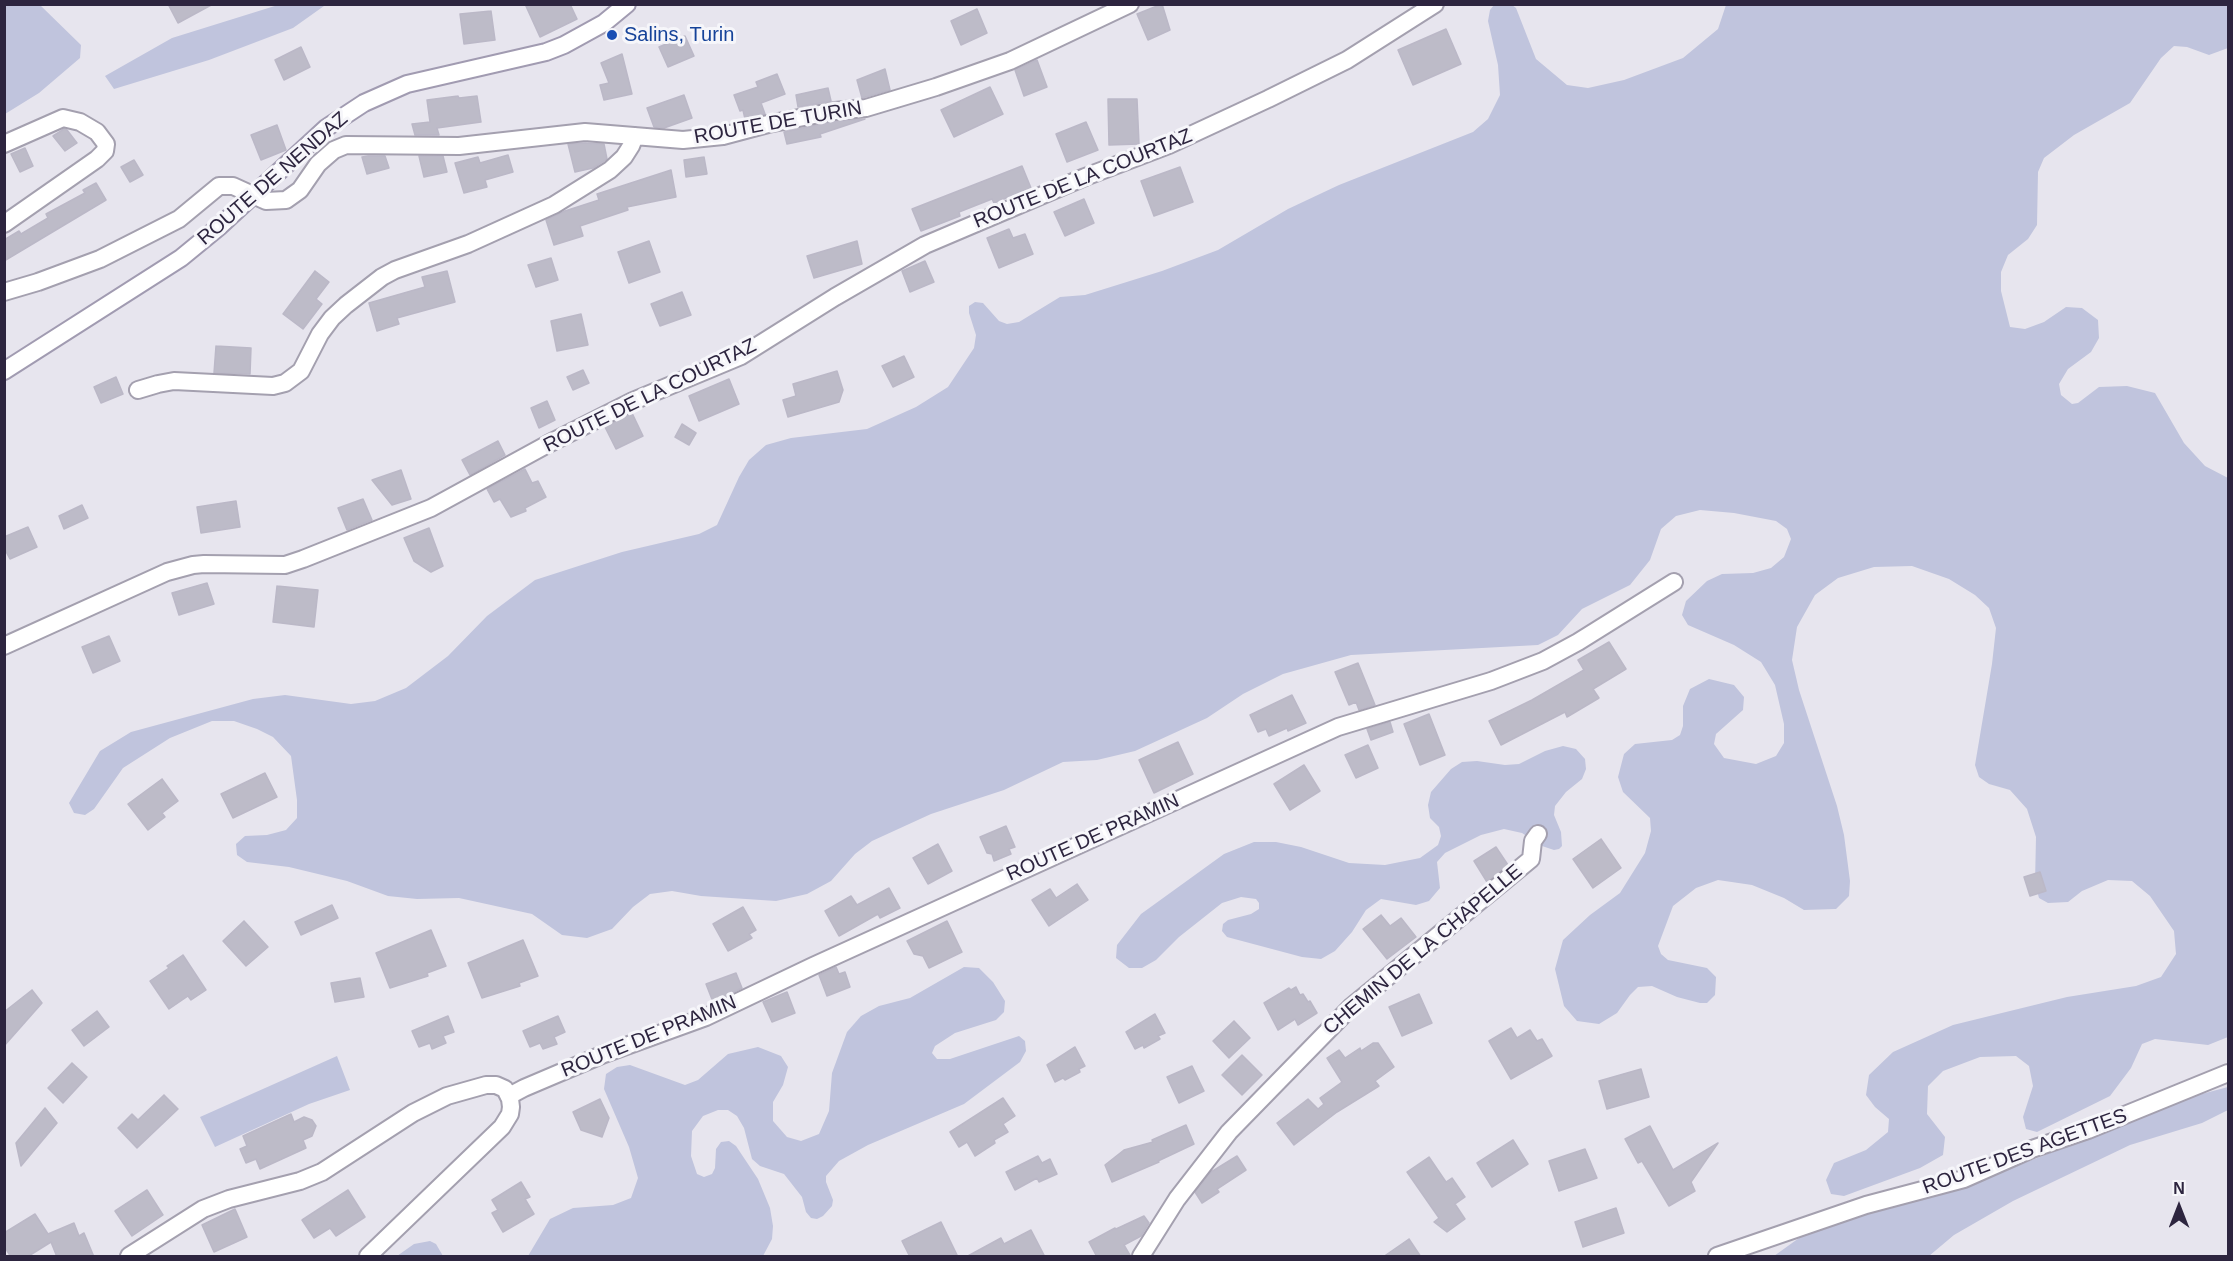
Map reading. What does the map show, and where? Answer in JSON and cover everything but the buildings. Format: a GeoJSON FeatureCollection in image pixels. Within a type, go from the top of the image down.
{"type":"FeatureCollection","features":[{"type":"Feature","properties":{"kind":"street","name":"ROUTE DE NENDAZ"},"geometry":{"type":"LineString","coordinates":[[4,371],[182,258],[327,128],[364,103],[407,84],[529,57],[564,45],[604,23],[627,4]]}},
{"type":"Feature","properties":{"kind":"street","name":"ROUTE DE TURIN"},"geometry":{"type":"LineString","coordinates":[[4,292],[100,259],[179,219],[219,186],[233,186],[270,202],[286,200],[294,196],[318,164],[333,150],[346,145],[459,146],[585,132],[611,132],[683,140],[723,136],[768,124],[835,111],[866,108],[1010,61],[1130,4]]}},
{"type":"Feature","properties":{"kind":"street","name":"ROUTE DE LA COURTAZ"},"geometry":{"type":"LineString","coordinates":[[4,646],[167,572],[204,564],[285,565],[303,560],[431,508],[612,412],[676,382],[741,356],[835,297],[935,240],[1085,177],[1169,145],[1268,99],[1347,60],[1436,4]]}},
{"type":"Feature","properties":{"kind":"street"},"geometry":{"type":"LineString","coordinates":[[4,144],[63,118],[80,122],[97,132],[106,144],[105,151],[97,159],[4,224]]}},
{"type":"Feature","properties":{"kind":"street"},"geometry":{"type":"LineString","coordinates":[[138,390],[174,381],[273,386],[285,383],[301,371],[320,334],[332,318],[346,304],[382,278],[395,270],[468,244],[554,205],[610,170],[624,157],[635,136]]}},
{"type":"Feature","properties":{"kind":"street","name":"ROUTE DE PRAMIN"},"geometry":{"type":"LineString","coordinates":[[510,1096],[594,1058],[706,1017],[834,956],[1338,726],[1491,681],[1543,661],[1578,642],[1674,582]]}},
{"type":"Feature","properties":{"kind":"street","name":"CHEMIN DE LA CHAPELLE"},"geometry":{"type":"LineString","coordinates":[[1140,1257],[1177,1199],[1229,1132],[1351,1007],[1531,859],[1533,841],[1538,834]]}},
{"type":"Feature","properties":{"kind":"street","name":"ROUTE DES AGETTES"},"geometry":{"type":"LineString","coordinates":[[1717,1257],[1866,1205],[1964,1179],[2032,1149],[2088,1130],[2229,1073]]}},
{"type":"Feature","properties":{"kind":"street"},"geometry":{"type":"LineString","coordinates":[[129,1257],[202,1209],[229,1199],[300,1181],[322,1172],[404,1118],[447,1096],[478,1087],[491,1085],[501,1087],[510,1096],[510,1114],[497,1133],[368,1257]]}},
{"type":"Feature","properties":{"kind":"shaded area"},"geometry":{"type":"Polygon","coordinates":[[[5,4],[40,5],[81,45],[80,58],[39,93],[5,114],[5,4]]]}},
{"type":"Feature","properties":{"kind":"shaded area"},"geometry":{"type":"Polygon","coordinates":[[[323,4],[324,6],[293,28],[209,60],[114,89],[105,76],[172,38],[278,5],[323,4]]]}},
{"type":"Feature","properties":{"kind":"shaded area"},"geometry":{"type":"Polygon","coordinates":[[[1494,5],[1512,5],[1516,8],[1536,59],[1567,85],[1588,88],[1624,80],[1683,58],[1718,29],[1726,5],[2228,5],[2228,48],[2209,55],[2187,47],[2174,46],[2161,58],[2130,103],[2074,135],[2044,158],[2038,172],[2037,225],[2028,239],[2008,255],[2001,272],[2001,291],[2010,327],[2025,329],[2044,322],[2066,307],[2082,308],[2098,320],[2099,338],[2091,352],[2068,369],[2059,384],[2061,395],[2072,404],[2078,403],[2099,387],[2127,386],[2155,393],[2184,443],[2205,466],[2228,478],[2228,1037],[2208,1045],[2155,1039],[2142,1044],[2131,1068],[2110,1096],[2037,1132],[2026,1129],[2023,1117],[2033,1086],[2029,1066],[2016,1056],[1980,1057],[1943,1071],[1928,1086],[1927,1114],[1945,1137],[1943,1155],[1920,1168],[1844,1196],[1831,1194],[1826,1180],[1834,1163],[1866,1150],[1888,1132],[1889,1119],[1875,1107],[1866,1095],[1869,1075],[1893,1052],[1953,1025],[2067,997],[2136,986],[2161,977],[2176,954],[2174,931],[2150,896],[2132,881],[2108,880],[2082,891],[2068,902],[2048,903],[2039,898],[2035,883],[2036,837],[2027,809],[2010,790],[1989,784],[1979,777],[1975,765],[1996,628],[1989,608],[1975,595],[1949,579],[1912,566],[1874,567],[1838,578],[1815,595],[1797,627],[1792,660],[1799,690],[1837,806],[1844,835],[1850,881],[1849,896],[1836,909],[1804,910],[1784,898],[1752,885],[1718,880],[1696,888],[1673,906],[1658,946],[1661,954],[1668,960],[1707,968],[1716,977],[1715,995],[1707,1003],[1700,1003],[1677,997],[1652,986],[1638,987],[1617,1013],[1599,1024],[1577,1021],[1564,1006],[1555,969],[1563,940],[1590,915],[1620,893],[1645,853],[1651,831],[1650,818],[1623,792],[1618,777],[1624,754],[1635,744],[1672,740],[1680,735],[1683,726],[1683,706],[1690,689],[1709,679],[1734,685],[1744,697],[1743,710],[1716,734],[1714,744],[1724,758],[1756,764],[1776,756],[1784,743],[1784,724],[1775,685],[1761,662],[1734,645],[1688,625],[1682,615],[1686,601],[1707,581],[1722,574],[1753,573],[1771,568],[1784,557],[1791,539],[1787,529],[1776,521],[1734,513],[1700,510],[1676,516],[1661,529],[1650,560],[1630,585],[1582,609],[1558,635],[1538,645],[1351,655],[1283,674],[1243,694],[1207,718],[1135,751],[1097,760],[1063,762],[1004,790],[931,814],[872,841],[855,854],[831,881],[807,894],[776,901],[701,896],[672,891],[650,894],[633,907],[612,929],[587,938],[562,935],[532,914],[459,898],[417,899],[388,896],[347,881],[289,867],[247,862],[237,855],[236,844],[245,836],[267,835],[286,830],[297,818],[297,800],[291,756],[273,737],[234,721],[212,721],[170,738],[123,768],[94,809],[85,815],[74,813],[69,803],[100,751],[131,732],[253,699],[285,695],[351,704],[375,701],[406,688],[448,656],[487,616],[535,580],[622,552],[699,534],[717,525],[749,460],[766,445],[791,438],[867,429],[916,407],[948,387],[974,348],[976,335],[969,306],[975,302],[983,303],[999,321],[1007,324],[1019,322],[1060,297],[1085,295],[1162,271],[1218,250],[1288,209],[1339,185],[1473,132],[1488,119],[1500,95],[1498,65],[1488,21],[1490,10],[1494,5]]]}},
{"type":"Feature","properties":{"kind":"shaded area"},"geometry":{"type":"Polygon","coordinates":[[[1563,746],[1576,749],[1585,759],[1586,769],[1582,779],[1566,792],[1555,806],[1554,815],[1561,832],[1562,846],[1559,849],[1554,850],[1542,846],[1522,833],[1504,829],[1481,835],[1445,853],[1437,862],[1440,888],[1429,901],[1416,905],[1381,899],[1366,910],[1352,932],[1335,951],[1321,959],[1302,957],[1227,937],[1222,931],[1223,924],[1259,909],[1256,899],[1241,897],[1222,903],[1179,937],[1156,960],[1142,968],[1129,968],[1116,958],[1117,945],[1141,914],[1224,854],[1254,842],[1276,842],[1301,847],[1349,863],[1385,865],[1420,858],[1438,845],[1441,836],[1439,827],[1430,818],[1428,805],[1431,792],[1451,769],[1462,762],[1519,764],[1545,751],[1563,746]]]}},
{"type":"Feature","properties":{"kind":"shaded area"},"geometry":{"type":"Polygon","coordinates":[[[964,967],[979,968],[993,982],[1005,1001],[1004,1012],[996,1020],[955,1033],[935,1046],[932,1053],[937,1059],[950,1059],[1019,1036],[1025,1041],[1026,1051],[1020,1062],[964,1104],[868,1145],[839,1161],[826,1176],[833,1200],[832,1206],[823,1216],[817,1219],[811,1218],[806,1212],[802,1197],[784,1174],[760,1166],[752,1159],[744,1128],[737,1116],[728,1110],[718,1110],[703,1116],[692,1131],[691,1156],[697,1174],[704,1177],[712,1174],[715,1168],[716,1149],[721,1142],[729,1141],[736,1146],[758,1179],[770,1208],[773,1226],[772,1239],[763,1256],[528,1256],[550,1219],[573,1208],[613,1205],[631,1198],[638,1178],[629,1147],[604,1089],[606,1074],[617,1067],[630,1065],[685,1085],[698,1080],[728,1054],[758,1047],[781,1056],[788,1067],[783,1085],[773,1102],[773,1121],[787,1137],[801,1141],[819,1134],[829,1111],[832,1073],[847,1032],[861,1016],[879,1006],[910,998],[964,967]]]}},
{"type":"Feature","properties":{"kind":"shaded area"},"geometry":{"type":"Polygon","coordinates":[[[337,1056],[350,1090],[309,1104],[215,1147],[200,1117],[337,1056]]]}},
{"type":"Feature","properties":{"kind":"shaded area"},"geometry":{"type":"Polygon","coordinates":[[[2228,1087],[2228,1110],[2202,1123],[2130,1145],[2013,1201],[1954,1235],[1929,1256],[1774,1256],[1806,1233],[1836,1221],[1926,1198],[2040,1157],[2198,1095],[2228,1087]]]}},
{"type":"Feature","properties":{"kind":"shaded area"},"geometry":{"type":"Polygon","coordinates":[[[430,1241],[436,1244],[443,1256],[397,1256],[414,1244],[430,1241]]]}},
{"type":"Feature","properties":{"kind":"place","name":"Salins, Turin"},"geometry":{"type":"Point","coordinates":[612,35]}}]}
